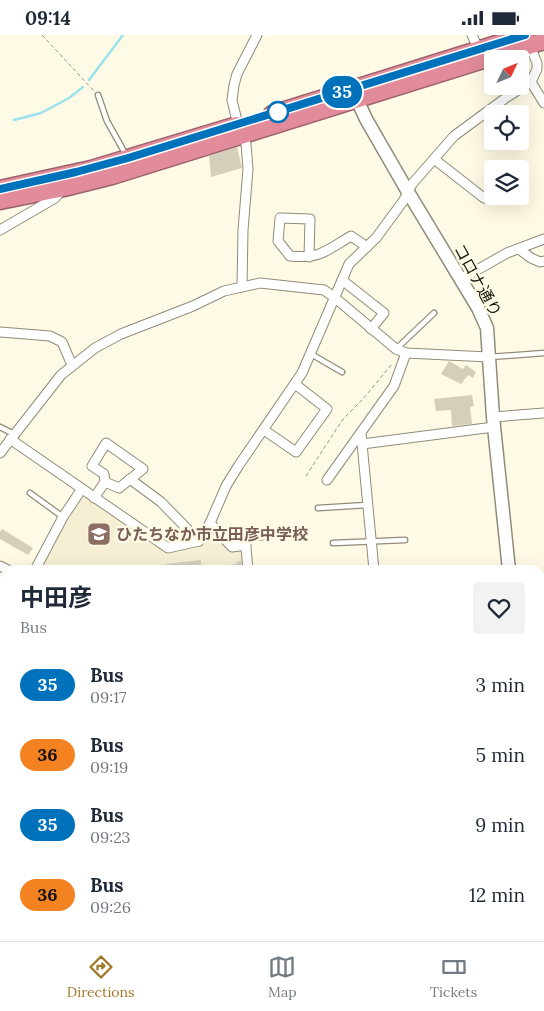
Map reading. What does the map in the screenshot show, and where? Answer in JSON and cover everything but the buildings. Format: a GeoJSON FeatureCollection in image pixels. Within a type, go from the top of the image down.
{"type":"FeatureCollection","features":[{"type":"Feature","properties":{"kind":"highway"},"geometry":{"type":"LineString","coordinates":[[0,189],[112,176],[240,130],[354,94],[478,48],[533,41]]}},
{"type":"Feature","properties":{"kind":"highway"},"geometry":{"type":"LineString","coordinates":[[0,201],[62,182],[128,158],[240,130]]}},
{"type":"Feature","properties":{"kind":"street"},"geometry":{"type":"LineString","coordinates":[[242,287],[243,230],[248,169],[246,144],[233,109],[234,85],[256,35]]}},
{"type":"Feature","properties":{"kind":"street"},"geometry":{"type":"LineString","coordinates":[[12,437],[81,490],[168,548],[199,541],[210,523],[226,486],[302,373],[349,265],[376,237],[412,184],[454,136],[507,97],[532,83],[541,68],[537,63],[533,41]]}},
{"type":"Feature","properties":{"kind":"street"},"geometry":{"type":"LineString","coordinates":[[532,83],[544,103]]}},
{"type":"Feature","properties":{"kind":"street","name":"コロナ通り"},"geometry":{"type":"LineString","coordinates":[[354,94],[408,192],[478,307],[487,328],[493,422],[508,565]]}},
{"type":"Feature","properties":{"kind":"street"},"geometry":{"type":"LineString","coordinates":[[434,159],[484,198]]}},
{"type":"Feature","properties":{"kind":"street"},"geometry":{"type":"LineString","coordinates":[[0,230],[55,198],[62,182]]}},
{"type":"Feature","properties":{"kind":"street"},"geometry":{"type":"LineString","coordinates":[[309,257],[310,219],[280,217],[278,241],[290,256],[309,257],[318,255],[351,236],[367,247]]}},
{"type":"Feature","properties":{"kind":"street"},"geometry":{"type":"LineString","coordinates":[[461,279],[507,253],[544,239]]}},
{"type":"Feature","properties":{"kind":"street"},"geometry":{"type":"LineString","coordinates":[[519,249],[531,258],[540,262],[544,261]]}},
{"type":"Feature","properties":{"kind":"street"},"geometry":{"type":"LineString","coordinates":[[342,280],[384,313],[371,329]]}},
{"type":"Feature","properties":{"kind":"street"},"geometry":{"type":"LineString","coordinates":[[0,451],[48,391],[72,365],[95,348],[121,334],[193,306],[224,291],[260,283],[324,290],[401,351],[488,357]]}},
{"type":"Feature","properties":{"kind":"street"},"geometry":{"type":"LineString","coordinates":[[0,332],[50,336],[62,342],[72,365]]}},
{"type":"Feature","properties":{"kind":"street"},"geometry":{"type":"LineString","coordinates":[[327,480],[394,386],[401,351]]}},
{"type":"Feature","properties":{"kind":"street"},"geometry":{"type":"LineString","coordinates":[[264,430],[296,453],[327,409],[295,384]]}},
{"type":"Feature","properties":{"kind":"street"},"geometry":{"type":"LineString","coordinates":[[362,444],[544,413]]}},
{"type":"Feature","properties":{"kind":"street"},"geometry":{"type":"LineString","coordinates":[[360,433],[374,565]]}},
{"type":"Feature","properties":{"kind":"street"},"geometry":{"type":"LineString","coordinates":[[94,499],[106,482],[104,474],[92,466],[106,443],[143,469],[120,488],[106,482]]}},
{"type":"Feature","properties":{"kind":"street"},"geometry":{"type":"LineString","coordinates":[[130,479],[161,502],[199,541]]}},
{"type":"Feature","properties":{"kind":"street"},"geometry":{"type":"LineString","coordinates":[[38,565],[63,517],[81,490]]}},
{"type":"Feature","properties":{"kind":"street"},"geometry":{"type":"LineString","coordinates":[[210,523],[232,547],[246,545]]}},
{"type":"Feature","properties":{"kind":"street"},"geometry":{"type":"LineString","coordinates":[[248,565],[245,537],[269,534]]}},
{"type":"Feature","properties":{"kind":"lane"},"geometry":{"type":"LineString","coordinates":[[98,95],[107,121],[128,158]]}},
{"type":"Feature","properties":{"kind":"lane"},"geometry":{"type":"LineString","coordinates":[[401,351],[434,313]]}},
{"type":"Feature","properties":{"kind":"lane"},"geometry":{"type":"LineString","coordinates":[[488,357],[544,353]]}},
{"type":"Feature","properties":{"kind":"lane"},"geometry":{"type":"LineString","coordinates":[[311,354],[342,372]]}},
{"type":"Feature","properties":{"kind":"lane"},"geometry":{"type":"LineString","coordinates":[[0,427],[12,437]]}},
{"type":"Feature","properties":{"kind":"lane"},"geometry":{"type":"LineString","coordinates":[[30,493],[63,517]]}},
{"type":"Feature","properties":{"kind":"lane"},"geometry":{"type":"LineString","coordinates":[[318,508],[368,505]]}},
{"type":"Feature","properties":{"kind":"lane"},"geometry":{"type":"LineString","coordinates":[[333,543],[405,540]]}},
{"type":"Feature","properties":{"kind":"path"},"geometry":{"type":"LineString","coordinates":[[42,35],[98,95]]}},
{"type":"Feature","properties":{"kind":"path"},"geometry":{"type":"LineString","coordinates":[[306,476],[343,419],[363,399],[401,351]]}},
{"type":"Feature","properties":{"kind":"shaded area","name":"ひたちなか市立田彦中学校"},"geometry":{"type":"Polygon","coordinates":[[[82,493],[168,551],[211,528],[244,551],[245,565],[40,565],[64,518],[82,493]]]}},
{"type":"Feature","properties":{"kind":"waterway"},"geometry":{"type":"LineString","coordinates":[[89,80],[123,35]]}},
{"type":"Feature","properties":{"kind":"waterway"},"geometry":{"type":"LineString","coordinates":[[14,120],[41,113],[69,98],[83,87]]}},
{"type":"Feature","properties":{"kind":"bus line","name":"35"},"geometry":{"type":"LineString","coordinates":[[0,189],[128,158],[525,35]]}},
{"type":"Feature","properties":{"kind":"place","name":"ひたちなか市立田彦中学校"},"geometry":{"type":"Point","coordinates":[99,534]}}]}
